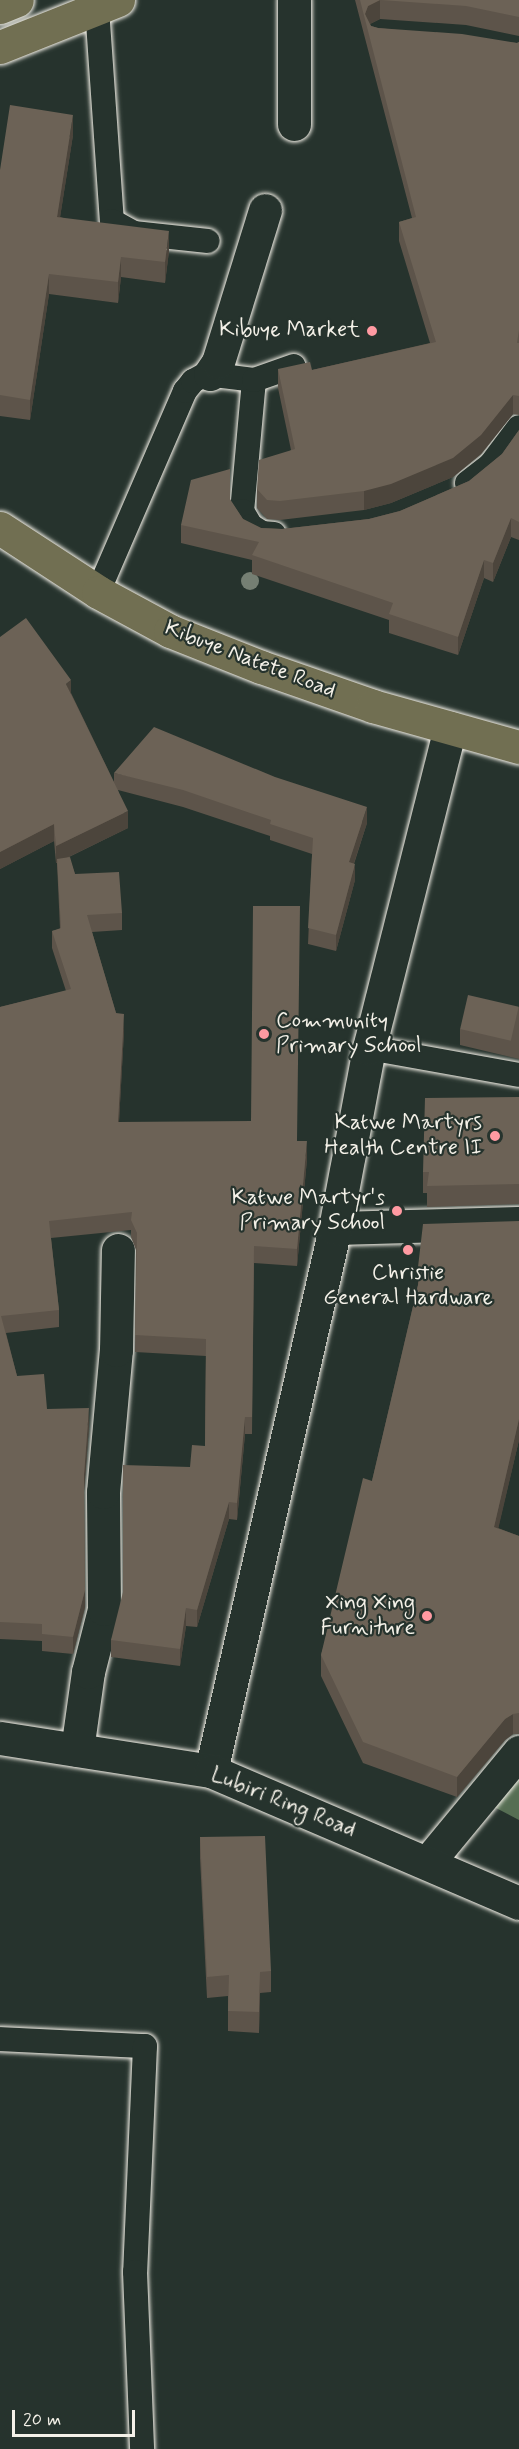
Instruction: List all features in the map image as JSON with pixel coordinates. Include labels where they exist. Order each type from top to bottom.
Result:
[{"type":"main road","points":[[0,7],[16,0]]},
{"type":"main road","points":[[0,47],[107,4]]},
{"type":"main road","name":"Kibuye Natete Road","points":[[0,528],[98,592],[170,631],[261,667],[373,706],[519,747]]},
{"type":"street","points":[[294,0],[294,124]]},
{"type":"street","points":[[210,374],[218,362],[265,210]]},
{"type":"street","points":[[211,1771],[335,1228],[369,1048],[450,728]]},
{"type":"street","points":[[335,1228],[519,1223]]},
{"type":"street","points":[[77,1750],[88,1672],[104,1609],[103,1492],[116,1350],[118,1250]]},
{"type":"street","name":"Lubiri Ring Road","points":[[0,1738],[211,1771],[519,1902]]},
{"type":"street","points":[[428,1862],[519,1752]]},
{"type":"lane","points":[[107,4],[112,221],[134,233],[208,241]]},
{"type":"lane","points":[[98,592],[185,391],[193,381],[210,374],[254,380],[294,366]]},
{"type":"lane","points":[[254,380],[242,511],[251,526],[262,533],[302,531]]},
{"type":"lane","points":[[449,494],[460,489],[491,464],[519,427]]},
{"type":"lane","points":[[369,1048],[519,1075]]},
{"type":"lane","points":[[0,2038],[145,2046],[135,2271],[142,2449]]},
{"type":"green space","points":[[519,1749],[519,1820],[471,1795]]},
{"type":"building","points":[[360,0],[380,0],[368,6],[365,14],[371,26],[378,28],[462,34],[519,42],[519,330],[517,343],[519,343],[519,396],[513,395],[481,435],[453,458],[391,484],[364,491],[280,501],[267,500],[257,489],[259,460],[295,449],[278,369],[310,362],[312,370],[436,342],[399,222],[416,217]]},
{"type":"building","points":[[381,0],[519,0],[519,17],[466,6]]},
{"type":"building","points":[[10,105],[73,115],[57,217],[169,231],[165,262],[121,257],[118,282],[49,274],[30,400],[0,395],[0,170]]},
{"type":"building","points":[[519,430],[519,522],[511,518],[493,563],[484,560],[458,637],[389,614],[393,603],[252,555],[259,542],[181,525],[191,480],[230,469],[230,499],[243,519],[261,528],[282,529],[369,519],[400,511],[469,481],[502,454]]},
{"type":"building","points":[[26,618],[71,680],[66,684],[128,811],[56,846],[54,824],[0,852],[0,637]]},
{"type":"building","points":[[154,727],[275,777],[367,807],[349,862],[355,864],[336,935],[308,928],[313,838],[270,824],[271,820],[183,790],[114,773]]},
{"type":"building","points":[[70,857],[75,874],[119,872],[122,913],[87,915],[116,1013],[124,1014],[118,1122],[251,1121],[253,906],[300,906],[297,1141],[307,1141],[297,1249],[254,1246],[252,1417],[245,1417],[237,1503],[229,1502],[197,1610],[186,1608],[180,1649],[111,1640],[123,1592],[123,1465],[190,1467],[192,1445],[205,1446],[206,1339],[135,1335],[137,1233],[131,1220],[132,1212],[49,1221],[59,1310],[1,1316],[17,1376],[44,1374],[47,1409],[89,1408],[84,1475],[85,1590],[73,1637],[42,1634],[42,1624],[0,1622],[0,1007],[71,989],[52,931],[61,928],[57,859]]},
{"type":"building","points":[[468,995],[519,1007],[511,1041],[460,1029]]},
{"type":"building","points":[[519,1097],[519,1184],[427,1186],[429,1172],[423,1172],[425,1098]]},
{"type":"building","points":[[519,1221],[519,1419],[494,1527],[519,1536],[519,1713],[505,1719],[457,1777],[363,1742],[321,1655],[363,1478],[372,1481],[422,1268],[418,1267],[423,1224]]},
{"type":"building","points":[[265,1836],[271,1971],[260,1972],[259,2012],[228,2011],[229,1975],[207,1977],[200,1837]]},
{"type":"place","name":"Kibuye Market","points":[[372,331]]},
{"type":"place","name":"Community Primary School","points":[[264,1034]]},
{"type":"place","name":"Katwe Martyrs Health Centre II","points":[[495,1136]]},
{"type":"place","name":"Katwe Martyr's Primary School","points":[[397,1211]]},
{"type":"place","name":"Christie General Hardware","points":[[408,1250]]},
{"type":"place","name":"Xing Xing Furniture","points":[[427,1616]]}]
